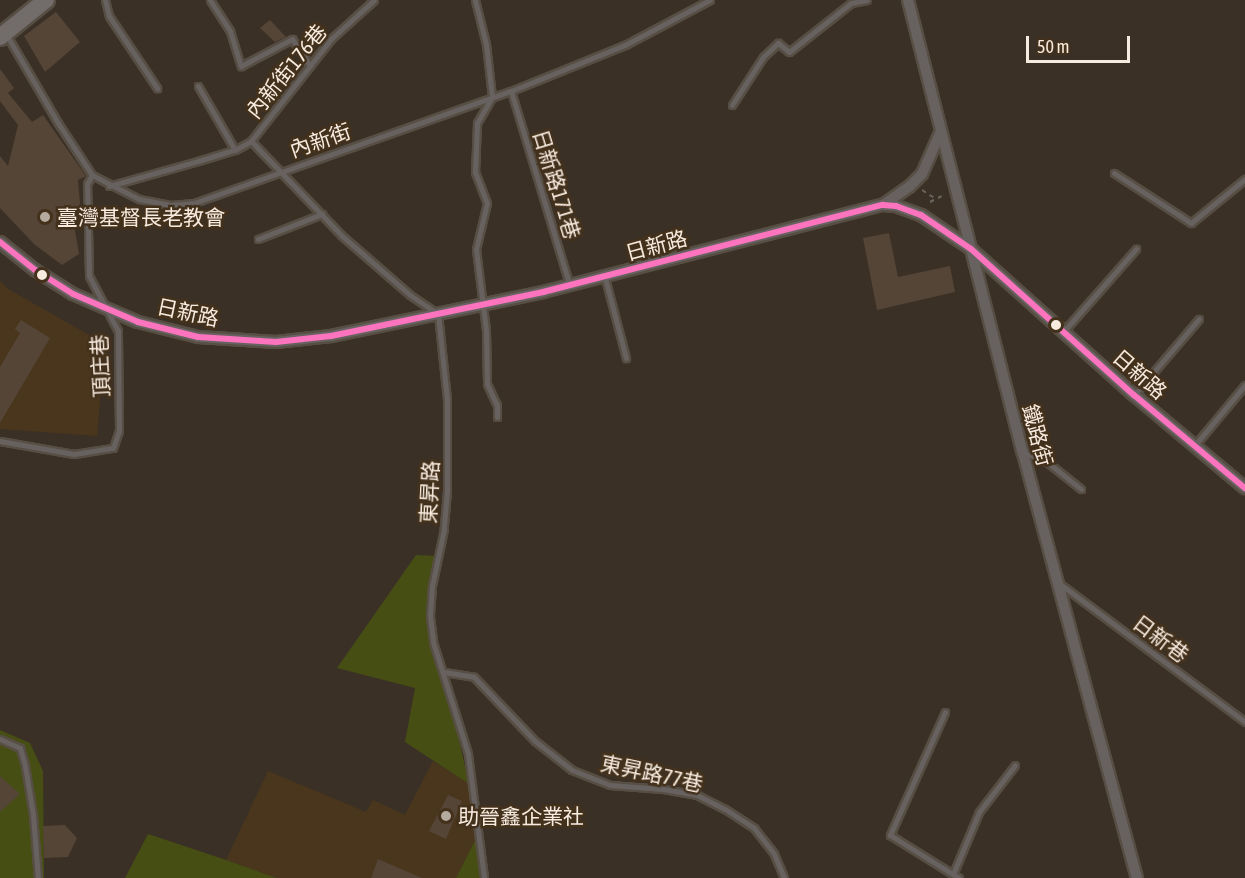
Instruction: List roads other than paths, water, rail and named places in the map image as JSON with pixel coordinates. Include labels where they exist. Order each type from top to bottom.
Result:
[{"type":"street","points":[[3,35],[46,0]]},
{"type":"street","name":"鐵路街","points":[[908,0],[1056,581],[1137,878]]},
{"type":"street","points":[[883,205],[909,187],[922,174],[941,131]]},
{"type":"street","name":"日新路","points":[[0,242],[51,280],[105,309],[138,322],[191,335],[257,342],[315,339],[482,305],[605,278],[883,205],[903,208],[921,215],[971,249],[1134,395],[1245,488]]},
{"type":"lane","points":[[105,0],[109,16],[158,88]]},
{"type":"lane","points":[[210,0],[230,31],[241,66],[292,39],[310,66]]},
{"type":"lane","name":"內新街176巷","points":[[109,186],[235,150],[251,141],[331,39],[374,0]]},
{"type":"lane","points":[[475,0],[486,44],[492,97],[477,123],[475,172],[487,203],[476,249],[486,331],[487,384],[497,405],[498,417]]},
{"type":"lane","name":"內新街","points":[[3,35],[92,175],[109,186],[151,203],[194,203],[282,170],[512,91],[625,45],[711,0]]},
{"type":"lane","points":[[732,105],[763,57],[778,43],[789,52],[851,3],[867,0]]},
{"type":"lane","points":[[198,86],[235,150]]},
{"type":"lane","name":"日新路171巷","points":[[512,91],[570,286]]},
{"type":"lane","name":"內新街176巷","points":[[251,141],[282,170]]},
{"type":"lane","points":[[282,170],[341,236],[410,295],[438,314]]},
{"type":"lane","points":[[1114,173],[1191,223],[1245,179]]},
{"type":"lane","name":"頂庄巷","points":[[0,441],[74,454],[113,448],[119,431],[118,331],[89,276],[87,184],[92,175]]},
{"type":"lane","points":[[258,239],[322,214]]},
{"type":"lane","points":[[1063,332],[1136,249]]},
{"type":"lane","points":[[605,278],[626,358]]},
{"type":"lane","name":"東昇路","points":[[438,314],[447,399],[447,491],[444,529],[432,586],[430,616],[433,642],[468,754],[484,878]]},
{"type":"lane","points":[[1134,395],[1199,319]]},
{"type":"lane","points":[[1195,445],[1245,385]]},
{"type":"lane","points":[[1023,453],[1042,458],[1081,489]]},
{"type":"lane","name":"日新巷","points":[[1056,581],[1245,722]]},
{"type":"lane","name":"東昇路77巷","points":[[444,672],[474,677],[535,741],[572,770],[610,785],[663,789],[697,795],[725,809],[754,828],[774,854],[784,878]]},
{"type":"lane","points":[[945,712],[890,835],[959,878]]},
{"type":"lane","points":[[0,739],[20,748],[25,766],[33,815],[38,878]]},
{"type":"lane","points":[[953,874],[979,812],[1015,765]]},
{"type":"place","name":"臺灣基督長老教會","points":[[45,217]]},
{"type":"place","name":"助晉鑫企業社","points":[[446,816]]}]
